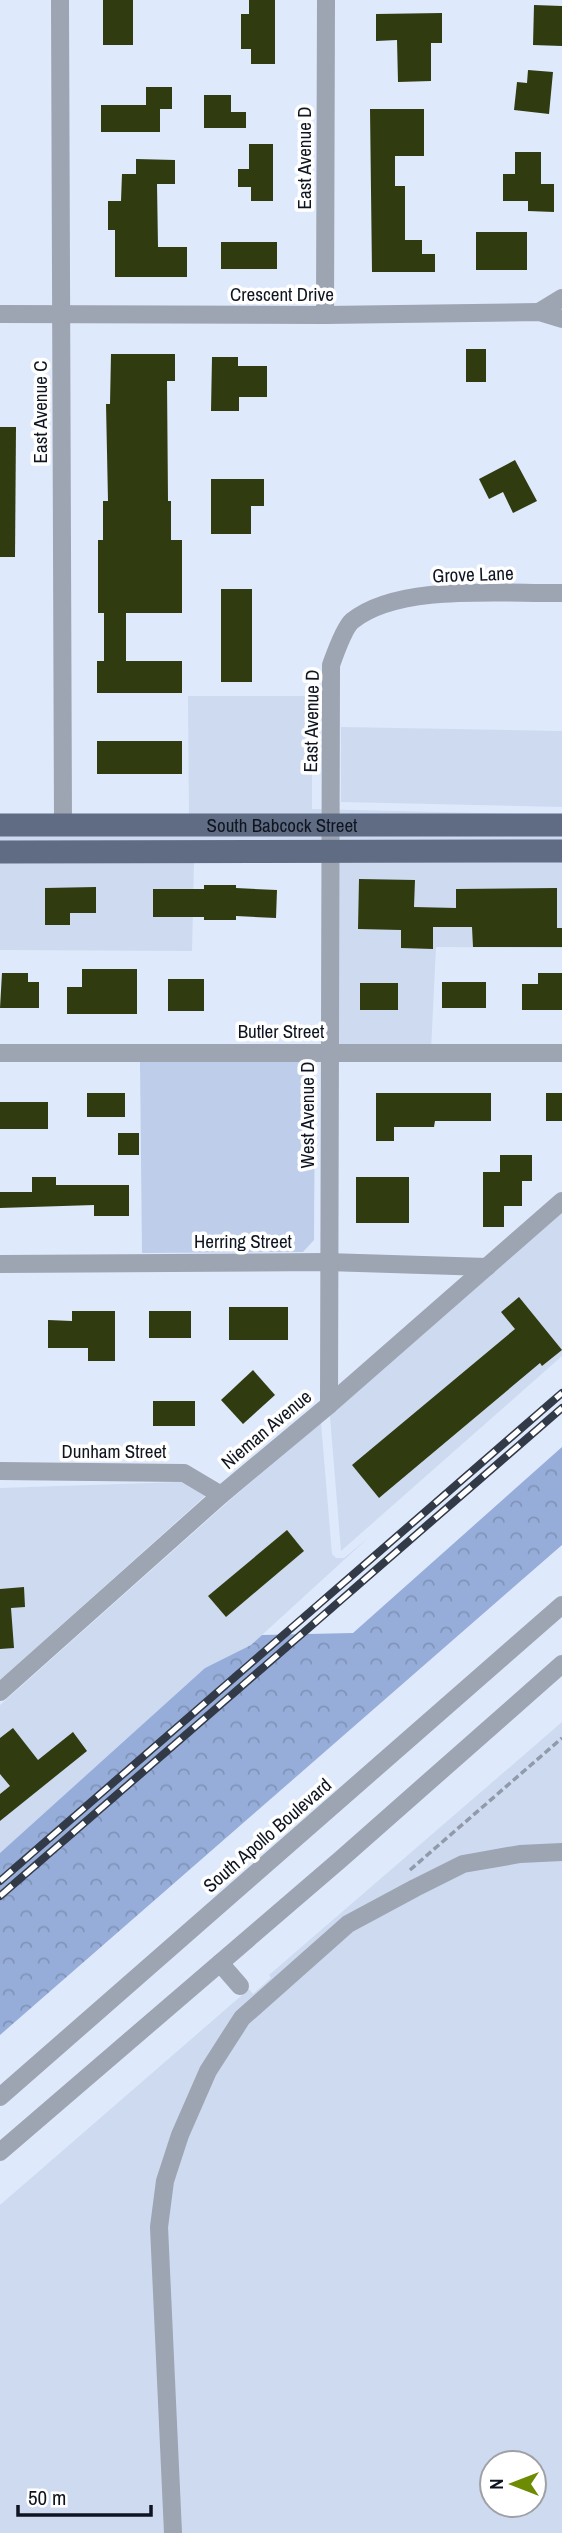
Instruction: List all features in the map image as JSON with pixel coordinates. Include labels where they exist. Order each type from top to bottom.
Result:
[{"type":"main road","name":"South Babcock Street","points":[[0,825],[562,825]]},
{"type":"main road","name":"South Babcock Street","points":[[0,852],[562,851]]},
{"type":"street","name":"East Avenue C","points":[[60,0],[63,824]]},
{"type":"street","name":"East Avenue D","points":[[325,315],[326,0]]},
{"type":"street","points":[[539,312],[562,298]]},
{"type":"street","name":"Crescent Drive","points":[[0,314],[325,315],[539,312],[562,319]]},
{"type":"street","name":"Grove Lane","points":[[349,623],[380,605],[436,594],[562,593]]},
{"type":"street","name":"East Avenue D","points":[[331,824],[331,664],[349,623]]},
{"type":"street","name":"West Avenue D","points":[[329,1405],[327,1262],[331,824]]},
{"type":"street","name":"Butler Street","points":[[0,1053],[562,1053]]},
{"type":"street","name":"Nieman Avenue","points":[[0,1692],[221,1495],[329,1405],[562,1201]]},
{"type":"street","name":"Herring Street","points":[[0,1264],[327,1262],[487,1267]]},
{"type":"street","name":"Dunham Street","points":[[0,1471],[184,1473],[221,1495]]},
{"type":"street","name":"South Apollo Boulevard","points":[[0,2097],[562,1605]]},
{"type":"street","points":[[0,2152],[562,1664]]},
{"type":"street","points":[[173,2533],[159,2227],[164,2180],[180,2134],[208,2070],[242,2018],[348,1924],[463,1864],[520,1854],[562,1852]]},
{"type":"street","points":[[220,1963],[240,1986]]},
{"type":"path","points":[[409,1871],[562,1738]]},
{"type":"shaded area","points":[[188,696],[312,696],[312,809],[562,815],[562,948],[436,947],[431,1051],[329,1052],[330,863],[194,863],[192,951],[0,950],[0,817],[189,820]]},
{"type":"shaded area","points":[[341,727],[562,731],[562,807],[341,802]]},
{"type":"shaded area","points":[[307,1061],[315,1074],[314,1240],[303,1252],[142,1253],[140,1062]]},
{"type":"shaded area","points":[[562,1201],[562,1356],[341,1551],[329,1405]]},
{"type":"shaded area","points":[[321,1423],[332,1554],[336,1558],[344,1558],[368,1538],[251,1645],[205,1668],[0,1853],[0,1705],[229,1501]]},
{"type":"shaded area","points":[[181,1482],[205,1496],[0,1680],[0,1488]]},
{"type":"shaded area","points":[[562,1722],[562,2533],[0,2533],[0,2205],[249,1989],[253,1994],[271,1978],[269,1975]]},
{"type":"green space","points":[[562,1447],[562,1545],[0,2035],[0,1853],[205,1668],[251,1645],[262,1635],[353,1633]]},
{"type":"building","points":[[103,0],[133,0],[133,45],[103,45]]},
{"type":"building","points":[[249,0],[275,0],[275,64],[251,64],[251,49],[241,49],[241,14],[249,14]]},
{"type":"building","points":[[534,5],[562,6],[562,46],[533,45]]},
{"type":"building","points":[[442,13],[442,43],[431,43],[431,81],[398,82],[397,40],[376,41],[376,14]]},
{"type":"building","points":[[528,70],[553,72],[549,114],[514,110],[517,82],[527,83]]},
{"type":"building","points":[[146,87],[172,87],[172,109],[160,109],[160,132],[101,132],[101,105],[146,105]]},
{"type":"building","points":[[204,95],[231,95],[231,112],[246,112],[246,128],[204,128]]},
{"type":"building","points":[[370,109],[424,109],[424,156],[395,156],[395,186],[405,186],[405,240],[422,240],[422,254],[435,254],[435,272],[372,272]]},
{"type":"building","points":[[249,144],[273,144],[273,201],[251,201],[251,187],[238,187],[238,169],[249,169]]},
{"type":"building","points":[[515,152],[541,152],[541,184],[554,184],[554,212],[528,211],[528,201],[503,201],[503,174],[515,174]]},
{"type":"building","points":[[136,159],[175,160],[175,184],[157,184],[158,247],[187,247],[187,277],[115,277],[115,230],[108,230],[108,201],[121,201],[122,174],[136,174]]},
{"type":"building","points":[[476,232],[527,232],[527,270],[476,270]]},
{"type":"building","points":[[221,242],[277,242],[277,269],[221,269]]},
{"type":"building","points":[[466,349],[486,349],[486,382],[466,382]]},
{"type":"building","points":[[111,354],[175,354],[175,381],[167,381],[168,501],[171,501],[171,540],[182,540],[182,613],[126,613],[126,661],[182,661],[182,693],[97,693],[97,661],[104,661],[104,613],[98,613],[98,540],[103,540],[103,501],[108,501],[106,404],[110,404]]},
{"type":"building","points":[[212,357],[238,357],[238,366],[267,366],[267,397],[239,397],[239,411],[211,411]]},
{"type":"building","points":[[0,427],[16,427],[15,557],[0,557]]},
{"type":"building","points":[[515,460],[537,501],[513,513],[503,492],[489,499],[479,479]]},
{"type":"building","points":[[211,479],[264,479],[264,506],[251,506],[251,534],[211,534]]},
{"type":"building","points":[[221,589],[252,589],[252,682],[221,682]]},
{"type":"building","points":[[97,741],[182,741],[182,774],[97,774]]},
{"type":"building","points":[[359,879],[415,880],[414,907],[456,908],[456,889],[557,888],[557,928],[562,928],[562,947],[473,947],[472,927],[433,927],[433,949],[401,948],[401,930],[358,929]]},
{"type":"building","points":[[204,885],[236,885],[236,888],[277,890],[276,918],[236,916],[236,920],[204,920],[204,917],[153,917],[153,889],[204,889]]},
{"type":"building","points":[[96,887],[96,913],[70,913],[70,925],[45,925],[45,888]]},
{"type":"building","points":[[82,969],[137,969],[137,1014],[67,1014],[67,987],[82,987]]},
{"type":"building","points":[[2,973],[28,973],[28,982],[39,982],[39,1008],[0,1008]]},
{"type":"building","points":[[538,973],[562,973],[562,1010],[522,1010],[522,984],[538,984]]},
{"type":"building","points":[[168,979],[204,979],[204,1011],[168,1011]]},
{"type":"building","points":[[442,982],[486,982],[486,1008],[442,1008]]},
{"type":"building","points":[[360,983],[398,983],[398,1010],[360,1010]]},
{"type":"building","points":[[87,1093],[125,1093],[125,1117],[87,1117]]},
{"type":"building","points":[[376,1093],[491,1093],[491,1121],[435,1121],[434,1127],[394,1127],[394,1141],[376,1141]]},
{"type":"building","points":[[546,1093],[562,1093],[562,1121],[546,1121]]},
{"type":"building","points":[[0,1102],[48,1102],[48,1129],[0,1129]]},
{"type":"building","points":[[118,1133],[139,1133],[139,1155],[118,1155]]},
{"type":"building","points":[[500,1155],[532,1155],[532,1181],[522,1181],[522,1206],[504,1206],[504,1227],[483,1227],[483,1172],[500,1172]]},
{"type":"building","points":[[32,1177],[56,1177],[56,1185],[129,1185],[129,1216],[94,1216],[94,1205],[0,1208],[0,1192],[32,1192]]},
{"type":"building","points":[[356,1177],[409,1177],[409,1223],[356,1223]]},
{"type":"building","points":[[519,1297],[562,1350],[542,1366],[540,1363],[379,1498],[352,1465],[515,1329],[501,1312]]},
{"type":"building","points":[[229,1307],[288,1307],[288,1340],[229,1340]]},
{"type":"building","points":[[72,1311],[115,1311],[115,1361],[88,1361],[88,1348],[48,1348],[48,1320],[72,1321]]},
{"type":"building","points":[[149,1311],[191,1311],[191,1338],[149,1338]]},
{"type":"building","points":[[253,1370],[275,1395],[243,1424],[221,1400]]},
{"type":"building","points":[[153,1401],[195,1401],[195,1426],[153,1426]]},
{"type":"building","points":[[287,1530],[304,1551],[226,1617],[208,1596]]},
{"type":"building","points":[[24,1587],[25,1607],[11,1608],[14,1648],[0,1649],[0,1589]]},
{"type":"building","points":[[13,1728],[38,1760],[73,1732],[87,1751],[0,1821],[0,1794],[10,1786],[0,1774],[0,1738]]},
{"type":"railway","points":[[0,1881],[562,1393]]},
{"type":"railway","points":[[0,1896],[562,1408]]}]
